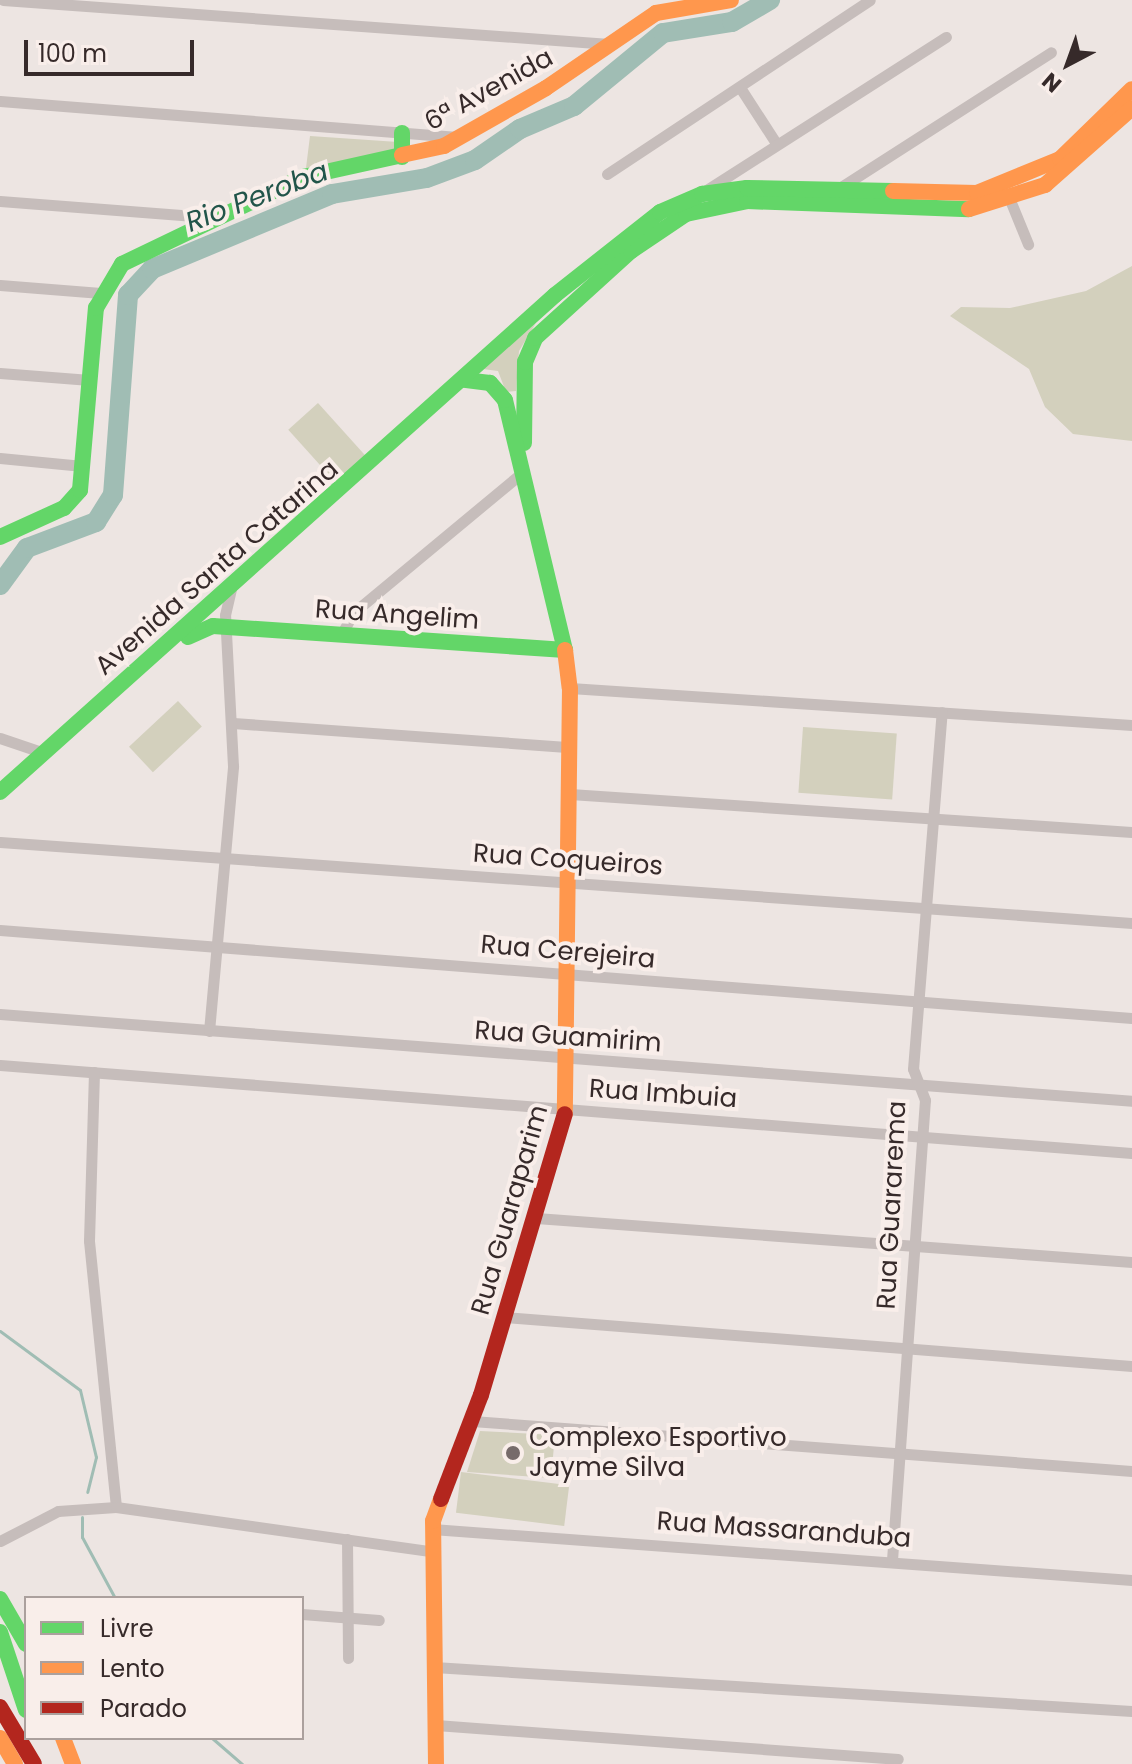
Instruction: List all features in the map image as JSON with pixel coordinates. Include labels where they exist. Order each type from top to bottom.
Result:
[{"type":"main road","name":"6ª Avenida","points":[[101,293],[138,253],[210,217],[303,177],[402,157],[462,138],[611,44],[664,4],[731,0]]},
{"type":"main road","name":"Avenida Santa Catarina","points":[[0,792],[631,233],[702,194],[747,188],[940,197],[1004,186],[1060,159],[1132,89]]},
{"type":"main road","points":[[1010,200],[1072,166],[1132,108]]},
{"type":"main road","points":[[402,133],[402,157]]},
{"type":"main road","name":"Rua Guaraparim","points":[[524,470],[525,362],[554,316],[645,241],[701,208],[783,201],[951,212],[1010,200]]},
{"type":"main road","points":[[0,537],[64,508],[80,490],[101,293]]},
{"type":"main road","name":"Rua Guaraparim","points":[[436,1764],[432,1529],[472,1421],[536,1218],[566,1109],[568,1059],[566,882],[570,688],[565,650],[524,470],[495,386],[464,380]]},
{"type":"main road","name":"Avenida Santa Catarina","points":[[0,802],[195,631],[226,627]]},
{"type":"main road","name":"Rua Angelim","points":[[226,627],[565,650]]},
{"type":"main road","points":[[0,1599],[24,1641]]},
{"type":"main road","points":[[0,1632],[24,1704]]},
{"type":"main road","points":[[0,1707],[34,1764]]},
{"type":"main road","points":[[0,1738],[15,1764]]},
{"type":"main road","points":[[36,1740],[43,1764]]},
{"type":"main road","points":[[64,1740],[73,1764]]},
{"type":"street","points":[[3,0],[611,44]]},
{"type":"street","points":[[607,174],[741,89],[870,0]]},
{"type":"street","points":[[702,194],[776,143],[946,37]]},
{"type":"street","points":[[834,191],[1051,52]]},
{"type":"street","points":[[741,89],[776,143]]},
{"type":"street","points":[[0,101],[462,138]]},
{"type":"street","points":[[1010,200],[1028,244]]},
{"type":"street","points":[[0,201],[210,217]]},
{"type":"street","points":[[0,285],[101,293]]},
{"type":"street","points":[[0,373],[90,380]]},
{"type":"street","points":[[0,458],[83,466]]},
{"type":"street","points":[[341,635],[353,613],[524,470]]},
{"type":"street","points":[[209,1031],[225,859],[233,723],[226,627],[231,589]]},
{"type":"street","points":[[570,688],[1132,725]]},
{"type":"street","name":"Rua Guararema","points":[[892,1560],[922,1137],[920,1086],[913,1069],[922,1004],[942,712]]},
{"type":"street","points":[[233,723],[570,747]]},
{"type":"street","points":[[0,738],[44,753]]},
{"type":"street","points":[[570,794],[1132,832]]},
{"type":"street","name":"Rua Coqueiros","points":[[0,842],[1132,923]]},
{"type":"street","name":"Rua Cerejeira","points":[[0,930],[1132,1018]]},
{"type":"street","name":"Rua Guamirim","points":[[0,1014],[1132,1101]]},
{"type":"street","name":"Rua Imbuia","points":[[0,1065],[1132,1153]]},
{"type":"street","points":[[94,1072],[89,1241],[116,1507]]},
{"type":"street","points":[[536,1218],[1132,1262]]},
{"type":"street","points":[[504,1317],[1132,1366]]},
{"type":"street","points":[[472,1421],[1132,1471]]},
{"type":"street","points":[[0,1541],[45,1516],[87,1507],[116,1507],[430,1551]]},
{"type":"street","name":"Rua Massaranduba","points":[[432,1529],[892,1560],[1132,1580]]},
{"type":"street","points":[[347,1539],[348,1658]]},
{"type":"street","points":[[304,1614],[379,1620]]},
{"type":"street","points":[[434,1667],[1132,1711]]},
{"type":"street","points":[[436,1725],[880,1761],[898,1759]]},
{"type":"shaded area","points":[[310,136],[398,142],[399,153],[306,168]]},
{"type":"shaded area","points":[[1132,266],[1132,441],[1073,434],[1045,407],[1029,369],[950,316],[961,307],[1010,308],[1086,291]]},
{"type":"shaded area","points":[[536,323],[519,351],[516,391],[506,392],[498,371],[483,369]]},
{"type":"shaded area","points":[[318,403],[366,457],[336,483],[288,430]]},
{"type":"shaded area","points":[[178,701],[202,727],[153,772],[129,747]]},
{"type":"shaded area","points":[[803,727],[897,734],[892,799],[798,793]]},
{"type":"shaded area","name":"Complexo Esportivo Jayme Silva","points":[[480,1431],[555,1435],[551,1478],[467,1472]]},
{"type":"shaded area","points":[[461,1472],[569,1485],[564,1526],[456,1513]]},
{"type":"waterway","name":"Rio Peroba","points":[[0,585],[27,548],[96,522],[113,495],[128,295],[152,269],[332,194],[427,178],[475,160],[520,129],[574,106],[663,33],[732,22],[770,0]]},
{"type":"waterway","name":"Rio Peroba","points":[[0,1331],[80,1390],[96,1457],[87,1492]]},
{"type":"waterway","name":"Rio Peroba","points":[[82,1517],[82,1537],[114,1596]]},
{"type":"waterway","name":"Rio Peroba","points":[[214,1740],[242,1764]]},
{"type":"traffic: fast","points":[[402,133],[402,157]]},
{"type":"traffic: fast","points":[[0,537],[64,508],[80,490],[96,308],[122,264],[303,177],[402,155]]},
{"type":"traffic: fast","points":[[0,792],[555,295],[660,212],[702,194],[747,188],[893,191]]},
{"type":"traffic: fast","points":[[524,443],[525,362],[535,338],[631,251],[686,214],[747,201],[969,209]]},
{"type":"traffic: fast","points":[[188,637],[213,626],[565,650],[505,400],[490,383],[464,380]]},
{"type":"traffic: fast","points":[[0,1599],[24,1641]]},
{"type":"traffic: fast","points":[[0,1632],[24,1704]]},
{"type":"traffic: slow","points":[[402,155],[444,146],[546,88],[656,13],[731,0]]},
{"type":"traffic: slow","points":[[893,191],[977,193],[1060,159],[1132,89]]},
{"type":"traffic: slow","points":[[969,209],[1045,185],[1132,108]]},
{"type":"traffic: slow","points":[[565,650],[570,688],[565,1114]]},
{"type":"traffic: slow","points":[[436,1764],[433,1521],[441,1499]]},
{"type":"traffic: slow","points":[[0,1738],[15,1764]]},
{"type":"traffic: slow","points":[[64,1740],[73,1764]]},
{"type":"traffic: jam","points":[[441,1499],[481,1395],[565,1114]]},
{"type":"traffic: jam","points":[[0,1707],[34,1764]]},
{"type":"place","name":"Complexo Esportivo Jayme Silva","points":[[513,1453]]}]
